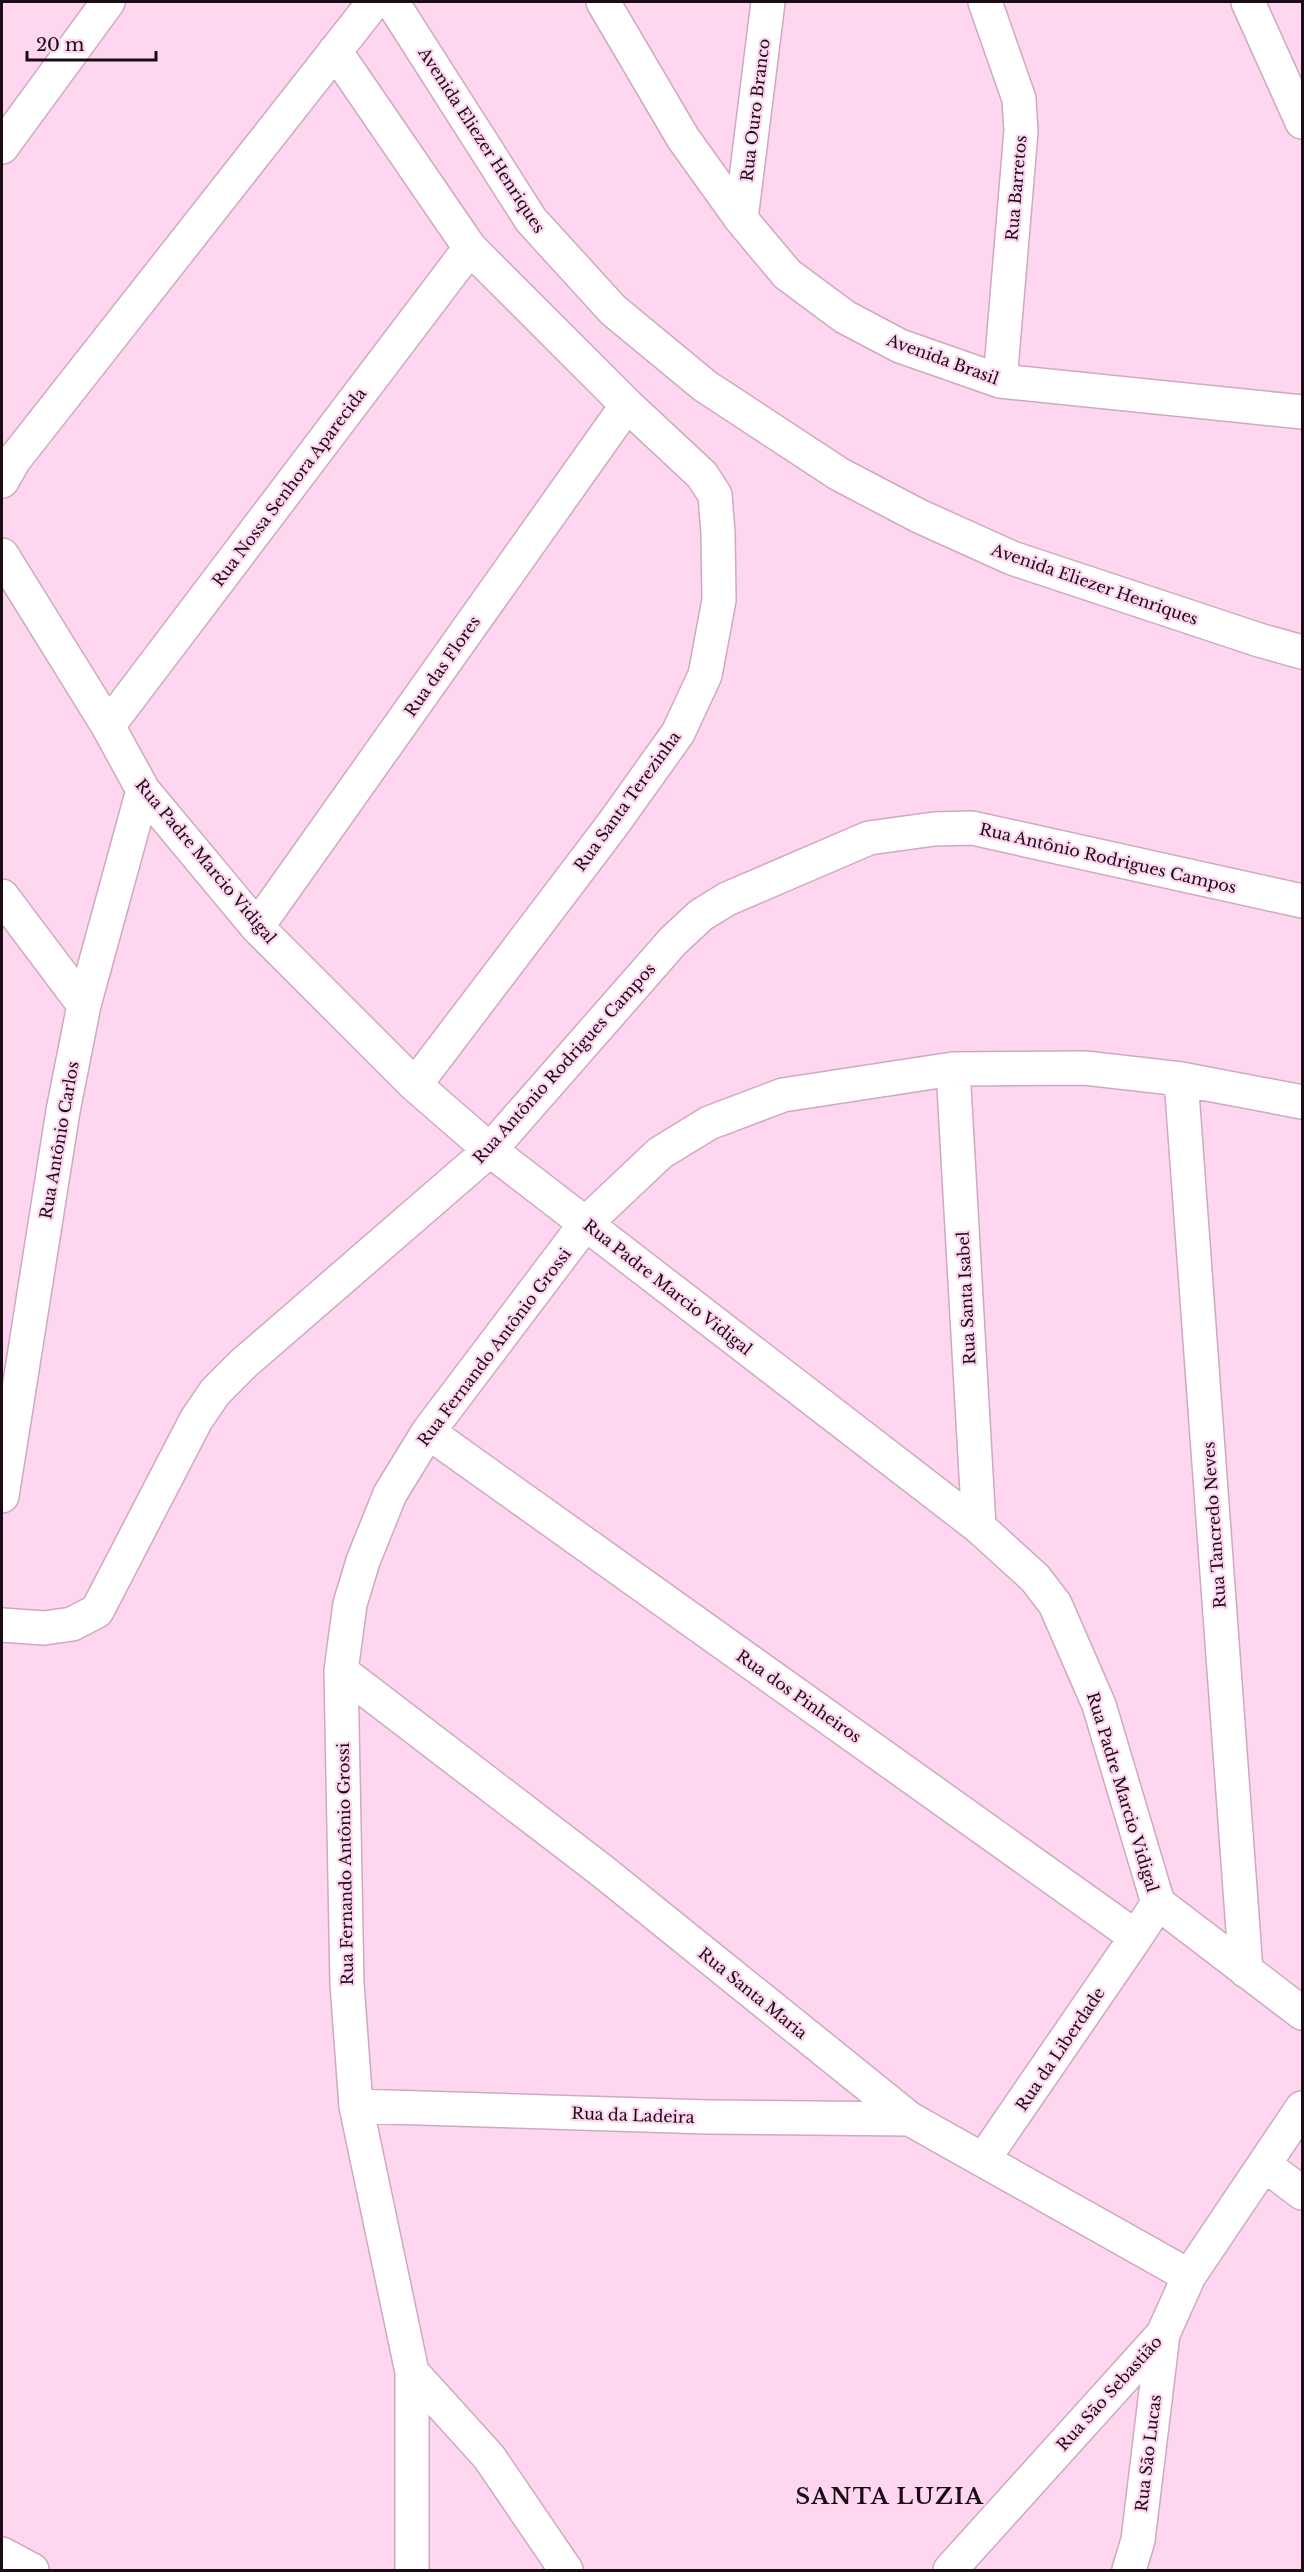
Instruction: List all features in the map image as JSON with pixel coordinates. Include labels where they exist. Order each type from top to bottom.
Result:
[{"type":"street","points":[[2,147],[108,2]]},
{"type":"street","points":[[2,481],[14,460],[374,2]]},
{"type":"street","name":"Avenida Eliezer Henriques","points":[[392,2],[531,220],[613,310],[705,386],[839,474],[919,516],[1012,558],[1259,640],[1302,652]]},
{"type":"street","name":"Avenida Brasil","points":[[603,2],[683,138],[741,219],[787,274],[844,317],[900,346],[1000,381],[1302,412]]},
{"type":"street","name":"Rua Ouro Branco","points":[[741,219],[768,2]]},
{"type":"street","name":"Rua Barretos","points":[[985,2],[1019,99],[1021,131],[1000,381]]},
{"type":"street","points":[[1248,2],[1302,122]]},
{"type":"street","points":[[335,51],[470,248],[627,405]]},
{"type":"street","name":"Rua Nossa Senhora Aparecida","points":[[108,726],[470,248]]},
{"type":"street","name":"Rua Santa Terezinha","points":[[416,1085],[613,824],[678,733],[705,675],[719,600],[715,495],[702,475],[627,405]]},
{"type":"street","name":"Rua das Flores","points":[[257,927],[627,405]]},
{"type":"street","name":"Rua Padre Marcio Vidigal","points":[[2,555],[108,726],[143,790],[257,927],[416,1085],[490,1150],[979,1527],[1035,1578],[1054,1604],[1099,1705],[1158,1903],[1302,2013]]},
{"type":"street","name":"Rua Antônio Carlos","points":[[2,1496],[63,1110],[84,1005],[143,790]]},
{"type":"street","name":"Rua Antônio Rodrigues Campos","points":[[2,1625],[44,1628],[72,1624],[97,1611],[196,1420],[215,1392],[243,1364],[490,1150],[673,941],[701,915],[727,899],[869,838],[934,829],[972,828],[1302,902]]},
{"type":"street","points":[[2,896],[84,1005]]},
{"type":"street","name":"Rua Fernando Antônio Grossi","points":[[412,2571],[412,2372],[356,2106],[347,1984],[341,1671],[350,1604],[363,1561],[390,1494],[428,1432],[586,1223],[660,1153],[709,1123],[783,1095],[953,1069],[1085,1068],[1181,1079],[1302,1102]]},
{"type":"street","name":"Rua Santa Isabel","points":[[953,1069],[979,1527]]},
{"type":"street","name":"Rua Tancredo Neves","points":[[1181,1079],[1246,1971]]},
{"type":"street","name":"Rua dos Pinheiros","points":[[428,1432],[1136,1937]]},
{"type":"street","name":"Rua Santa Maria","points":[[341,1671],[601,1870],[910,2119],[1189,2276]]},
{"type":"street","points":[[1136,1937],[1158,1903]]},
{"type":"street","name":"Rua da Liberdade","points":[[984,2160],[1136,1937]]},
{"type":"street","name":"Rua da Ladeira","points":[[356,2106],[708,2117],[910,2119]]},
{"type":"street","name":"Rua São Sebastião","points":[[950,2571],[1163,2334],[1189,2276],[1302,2108]]},
{"type":"street","points":[[1265,2165],[1302,2193]]},
{"type":"street","name":"Rua São Lucas","points":[[1129,2571],[1138,2540],[1163,2334]]},
{"type":"street","points":[[412,2372],[489,2457],[566,2571]]},
{"type":"street","points":[[2,2554],[32,2571]]},
{"type":"district","name":"SANTA LUZIA","points":[[890,2496]]}]
